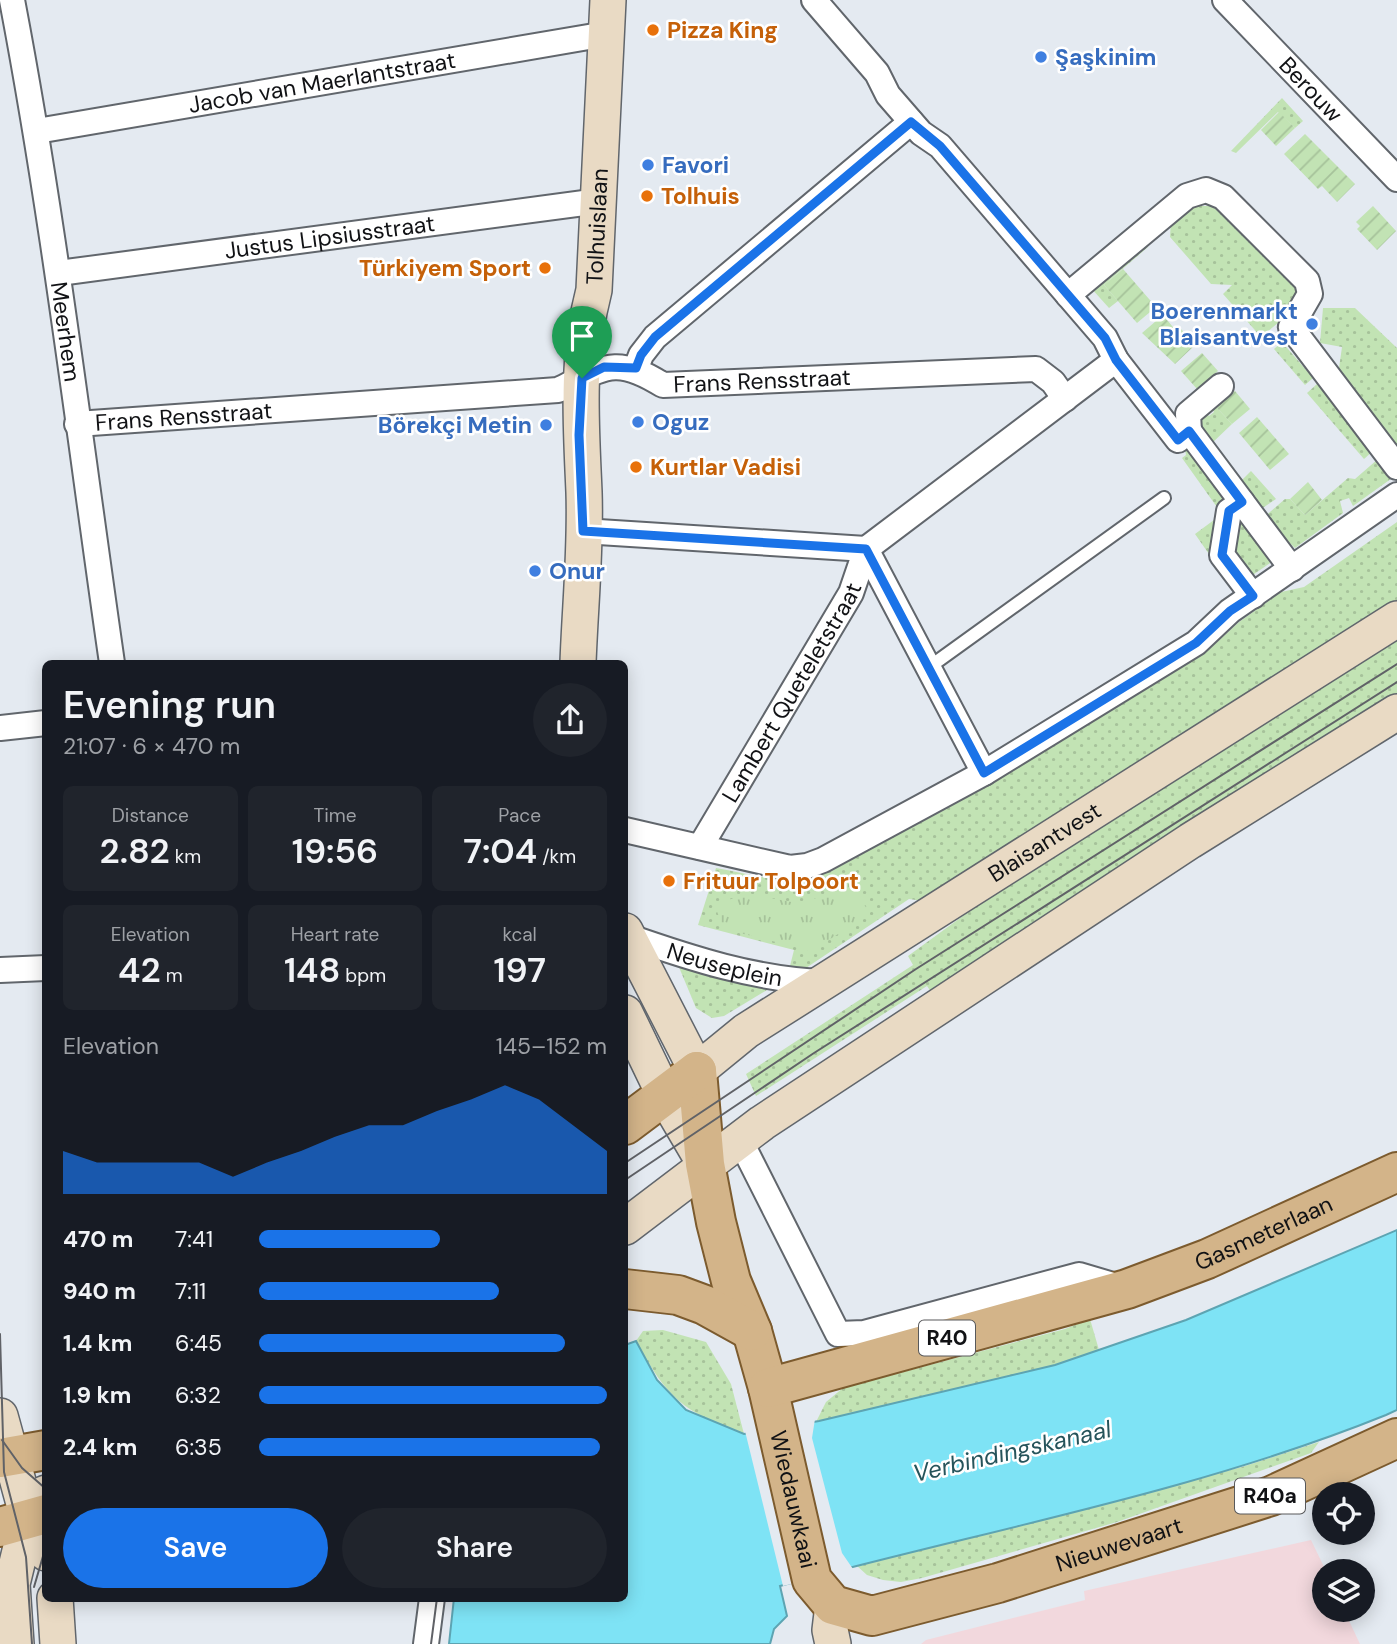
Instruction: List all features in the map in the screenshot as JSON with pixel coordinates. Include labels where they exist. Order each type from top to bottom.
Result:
[{"type":"main road","name":"Tolhuislaan","points":[[578,660],[583,531],[579,435],[585,326],[594,290],[607,17]]},
{"type":"main road","name":"Blaisantvest","points":[[697,1071],[746,1031],[1397,619]]},
{"type":"main road","points":[[628,1225],[656,1206],[739,1138],[1190,841],[1397,712]]},
{"type":"main road","name":"Neuseplein","points":[[628,938],[697,1071],[705,1164],[731,1281],[752,1331],[768,1388]]},
{"type":"main road","name":"Neuseplein","points":[[628,1019],[665,1096],[705,1164]]},
{"type":"main road","points":[[628,1123],[697,1071]]},
{"type":"main road","name":"Gasmeterlaan","points":[[768,1388],[1127,1289],[1207,1259],[1397,1172]]},
{"type":"main road","points":[[628,1289],[678,1295],[705,1305],[752,1331]]},
{"type":"main road","name":"Wiedauwkaai","points":[[768,1388],[834,1644]]},
{"type":"main road","name":"Nieuwevaart","points":[[822,1593],[872,1616],[998,1583],[1271,1496],[1397,1437]]},
{"type":"main road","points":[[42,1438],[12,1442],[30,1513],[42,1543]]},
{"type":"main road","points":[[16,1644],[12,1584],[30,1513]]},
{"type":"main road","points":[[55,1602],[58,1644]]},
{"type":"street","name":"Meerhem","points":[[12,0],[37,131],[59,273],[77,424],[112,660]]},
{"type":"street","points":[[814,0],[877,73],[888,95],[911,122],[940,146],[1105,338],[1116,360],[1176,438],[1242,502],[1292,569]]},
{"type":"street","name":"Berouw","points":[[1225,0],[1397,179]]},
{"type":"street","name":"Jacob van Maerlantstraat","points":[[37,131],[607,17]]},
{"type":"street","points":[[636,368],[641,355],[655,337],[911,122]]},
{"type":"street","points":[[1068,295],[1187,196],[1206,190],[1223,197],[1307,281],[1310,294],[1291,327],[1397,467]]},
{"type":"street","name":"Justus Lipsiusstraat","points":[[59,273],[599,201]]},
{"type":"street","points":[[583,531],[866,549],[1116,360]]},
{"type":"street","name":"Frans Rensstraat","points":[[77,424],[558,390],[604,367],[636,368],[663,385],[1036,369],[1053,382],[1065,399]]},
{"type":"street","points":[[1176,438],[1188,414],[1221,386]]},
{"type":"street","points":[[628,831],[790,868],[807,866],[984,773],[1196,643],[1230,611],[1397,495]]},
{"type":"street","points":[[1242,502],[1229,511],[1222,555],[1253,596]]},
{"type":"street","points":[[866,549],[984,773]]},
{"type":"street","name":"Lambert Queteletstraat","points":[[700,847],[851,593],[866,549]]},
{"type":"street","points":[[0,728],[42,723]]},
{"type":"street","name":"Neuseplein","points":[[628,935],[773,978],[825,982]]},
{"type":"street","points":[[0,970],[42,968]]},
{"type":"street","points":[[739,1138],[838,1334],[864,1333],[1079,1275],[1127,1289]]},
{"type":"street","points":[[426,1644],[431,1602]]},
{"type":"lane","points":[[928,668],[1164,498]]},
{"type":"shaded area","points":[[1311,1540],[1320,1559],[1312,1559],[1312,1622],[1350,1622],[1360,1644],[921,1644],[926,1640],[1085,1600],[1084,1591]]},
{"type":"green space","points":[[1282,98],[1303,121],[1295,128],[1278,112],[1236,153],[1231,151]]},
{"type":"green space","points":[[1279,112],[1295,128],[1276,146],[1261,130]]},
{"type":"green space","points":[[1305,134],[1355,184],[1337,202],[1322,186],[1318,189],[1284,154]]},
{"type":"green space","points":[[1185,206],[1218,206],[1301,288],[1301,304],[1261,337],[1223,294],[1232,285],[1211,284],[1170,237],[1171,219]]},
{"type":"green space","points":[[1373,206],[1396,231],[1377,250],[1357,229],[1360,226],[1356,222]]},
{"type":"green space","points":[[1147,244],[1148,247],[1104,285],[1118,301],[1109,308],[1091,288]]},
{"type":"green space","points":[[1123,269],[1156,307],[1137,323],[1104,285]]},
{"type":"green space","points":[[1323,308],[1355,308],[1397,348],[1397,454],[1330,368],[1339,368],[1342,347],[1320,343]]},
{"type":"green space","points":[[1163,315],[1177,332],[1181,329],[1195,345],[1175,364],[1142,333]]},
{"type":"green space","points":[[1282,342],[1313,378],[1305,385],[1274,349]]},
{"type":"green space","points":[[1202,353],[1218,371],[1197,389],[1181,371]]},
{"type":"green space","points":[[1317,384],[1374,450],[1364,459],[1307,393]]},
{"type":"green space","points":[[1225,390],[1235,391],[1216,407],[1232,424],[1210,445],[1194,418],[1203,409],[1209,416],[1214,412],[1211,407]]},
{"type":"green space","points":[[1235,391],[1250,409],[1232,424],[1216,407]]},
{"type":"green space","points":[[1257,417],[1289,454],[1270,470],[1239,433]]},
{"type":"green space","points":[[1184,445],[1236,501],[1234,590],[1195,534],[1218,517],[1219,510],[1182,458],[1186,455]]},
{"type":"green space","points":[[1378,459],[1395,476],[1353,506],[1349,498],[1340,501],[1343,513],[1295,548],[1263,518],[1285,499],[1290,499],[1305,515],[1348,478],[1355,479]]},
{"type":"green space","points":[[1251,471],[1276,499],[1261,509],[1238,484]]},
{"type":"green space","points":[[1308,482],[1322,500],[1305,515],[1290,499]]},
{"type":"green space","points":[[1234,513],[1276,559],[1244,581],[1229,536]]},
{"type":"green space","points":[[1397,522],[1397,600],[923,901],[909,899],[803,970],[789,970],[794,950],[698,925],[716,868],[787,879],[801,879],[829,872],[990,785],[1204,654],[1239,622],[1281,592],[1304,587]]},
{"type":"green space","points":[[1397,634],[1397,696],[931,992],[927,986],[756,1096],[746,1074],[913,965],[908,956],[967,913],[996,885]]},
{"type":"green space","points":[[851,883],[870,914],[811,951],[724,929],[714,904],[748,894],[802,904]]},
{"type":"green space","points":[[676,960],[772,987],[724,1016],[712,1018],[696,1008]]},
{"type":"green space","points":[[1090,1319],[1099,1350],[1055,1365],[816,1422],[826,1402],[843,1388],[1065,1329]]},
{"type":"green space","points":[[663,1330],[706,1342],[731,1384],[744,1434],[691,1410],[668,1390],[657,1376],[636,1341],[643,1331]]},
{"type":"green space","points":[[1319,1442],[1311,1453],[1117,1522],[922,1578],[901,1582],[883,1580],[867,1575],[856,1565],[1242,1467]]},
{"type":"water","name":"Verbindingskanaal","points":[[1397,1230],[1397,1410],[1313,1442],[1163,1489],[780,1586],[787,1616],[774,1629],[770,1644],[449,1644],[454,1602],[628,1602],[628,1344],[636,1341],[657,1380],[686,1410],[744,1434],[819,1421],[1055,1365],[1186,1320]]},
{"type":"pier","points":[[815,1419],[812,1438],[842,1553],[853,1569],[783,1586],[745,1431]]},
{"type":"tram line","points":[[628,1161],[916,969],[1397,664]]},
{"type":"tram line","points":[[628,1178],[814,1053],[1397,682]]},
{"type":"tram line","points":[[0,1334],[4,1472],[26,1557],[32,1644]]},
{"type":"tram line","points":[[2,1440],[22,1468],[42,1486]]},
{"type":"tram line","points":[[34,1587],[42,1560]]},
{"type":"tram line","points":[[431,1644],[436,1602]]},
{"type":"place","name":"Pizza King","points":[[653,30]]},
{"type":"place","name":"Şaşkinim","points":[[1041,57]]},
{"type":"place","name":"Favori","points":[[648,165]]},
{"type":"place","name":"Tolhuis","points":[[647,196]]},
{"type":"place","name":"Türkiyem Sport","points":[[545,268]]},
{"type":"place","name":"Boerenmarkt Blaisantvest","points":[[1312,324]]},
{"type":"place","name":"Oguz","points":[[638,422]]},
{"type":"place","name":"Börekçi Metin","points":[[546,425]]},
{"type":"place","name":"Kurtlar Vadisi","points":[[636,467]]},
{"type":"place","name":"Onur","points":[[535,571]]},
{"type":"place","name":"Frituur Tolpoort","points":[[669,881]]},
{"type":"route","points":[[911,122],[940,146],[1105,338],[1116,360],[1178,440],[1189,431],[1242,502],[1229,511],[1222,555],[1253,596],[1230,611],[1196,643],[984,773],[866,549],[583,531],[584,492],[579,435],[582,378],[604,367],[636,368],[641,355],[655,337],[911,122]]}]
